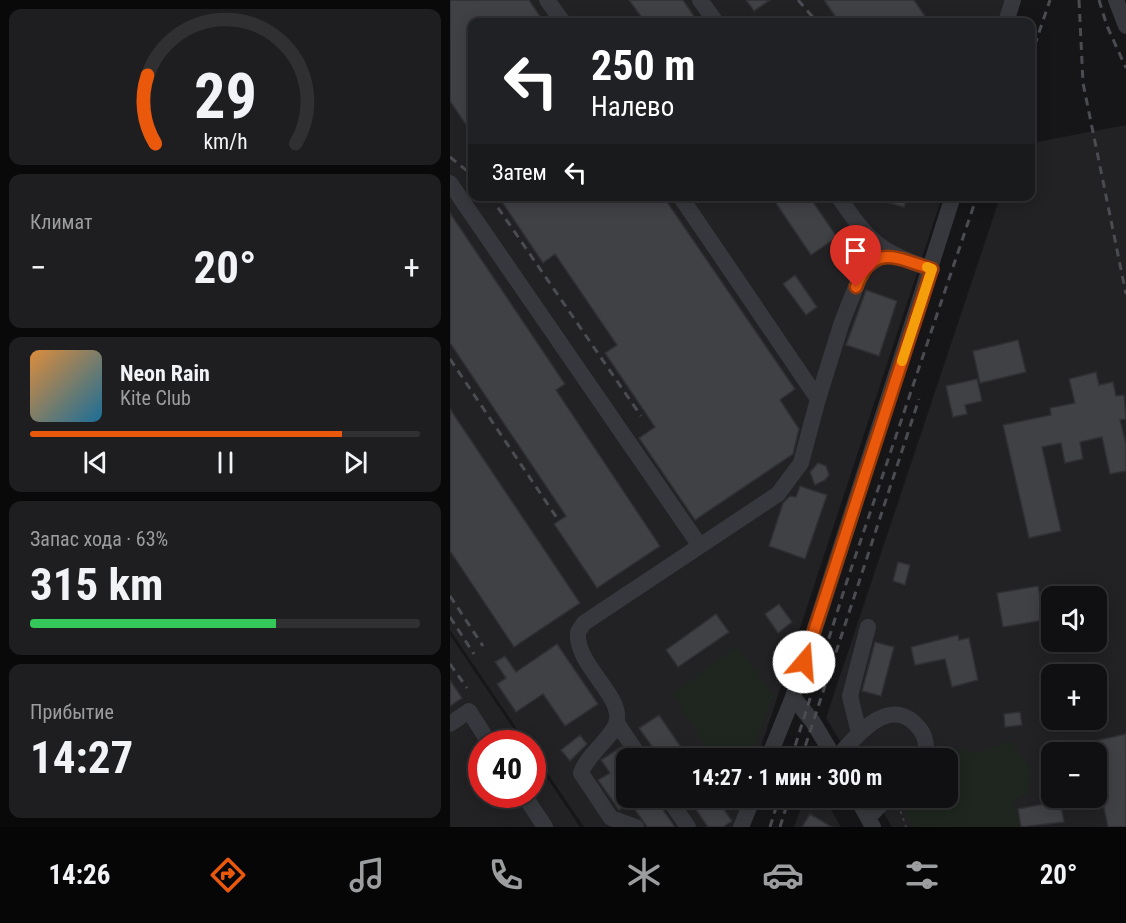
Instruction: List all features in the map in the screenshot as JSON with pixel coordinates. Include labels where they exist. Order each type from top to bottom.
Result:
[{"type":"street","points":[[547,0],[559,18]]},
{"type":"street","points":[[700,0],[713,18]]},
{"type":"street","points":[[1007,18],[1012,0]]},
{"type":"street","points":[[1116,0],[1126,26]]},
{"type":"street","points":[[450,183],[700,546]]},
{"type":"street","points":[[683,201],[818,399]]},
{"type":"street","points":[[842,201],[867,237],[892,255],[932,269]]},
{"type":"street","points":[[772,748],[793,697],[932,269],[952,201]]},
{"type":"street","points":[[636,827],[611,818],[581,773],[584,763],[617,723],[618,711],[580,650],[578,632],[584,624],[778,494],[790,481],[801,463],[818,399],[863,269],[880,258],[892,255]]},
{"type":"street","points":[[859,733],[850,696],[868,627]]},
{"type":"street","points":[[793,697],[813,722],[828,748]]},
{"type":"street","points":[[450,724],[469,711],[481,730]]},
{"type":"street","points":[[845,748],[873,721],[885,715],[898,715],[911,720],[920,729],[926,741],[925,748]]},
{"type":"street","points":[[617,723],[634,748]]},
{"type":"street","points":[[533,808],[545,827]]},
{"type":"street","points":[[675,808],[688,827]]},
{"type":"street","points":[[741,827],[749,808]]},
{"type":"street","points":[[863,808],[871,823],[881,808]]},
{"type":"path","points":[[899,808],[906,827]]},
{"type":"shaded area","points":[[450,0],[1007,0],[1000,18],[468,18],[468,201],[941,201],[761,748],[616,748],[616,808],[741,808],[734,827],[584,827],[546,771],[546,730],[518,730],[450,630]]},
{"type":"shaded area","points":[[1126,125],[1126,827],[892,827],[881,808],[958,808],[958,748],[844,748],[826,718],[999,201],[1035,201],[1035,142]]},
{"type":"shaded area","points":[[450,635],[514,730],[468,730],[468,808],[546,808],[546,776],[580,827],[450,827]]},
{"type":"shaded area","points":[[737,646],[773,696],[754,748],[707,748],[673,694]]},
{"type":"shaded area","points":[[1011,741],[1031,769],[1028,794],[1014,800],[1019,827],[913,827],[905,808],[958,808],[958,750],[979,752]]},
{"type":"shaded area","points":[[801,808],[830,808],[841,827],[794,827]]},
{"type":"building","points":[[450,0],[529,0],[541,18],[468,18],[468,128],[450,101]]},
{"type":"building","points":[[629,0],[683,0],[695,18],[642,18]]},
{"type":"building","points":[[746,0],[770,0],[754,11]]},
{"type":"building","points":[[824,0],[914,0],[926,18],[836,18]]},
{"type":"building","points":[[501,201],[666,201],[795,389],[780,400],[799,429],[793,454],[695,520],[639,438],[655,427],[605,353],[617,345],[555,254],[543,263]]},
{"type":"building","points":[[774,201],[812,201],[837,237],[811,255]]},
{"type":"building","points":[[882,201],[906,201],[904,207]]},
{"type":"building","points":[[450,213],[565,384],[556,390],[660,546],[597,588],[554,524],[566,516],[450,343]]},
{"type":"building","points":[[795,275],[817,307],[806,315],[783,284]]},
{"type":"building","points":[[866,290],[897,301],[879,356],[846,345]]},
{"type":"building","points":[[1018,340],[1026,372],[980,383],[973,351]]},
{"type":"building","points":[[1096,372],[1099,385],[1113,382],[1116,396],[1124,395],[1126,419],[1120,420],[1126,444],[1126,471],[1110,474],[1102,437],[1080,442],[1083,459],[1065,463],[1061,443],[1042,447],[1061,531],[1029,538],[1003,425],[1051,415],[1050,408],[1075,403],[1069,379]]},
{"type":"building","points":[[977,379],[982,401],[965,405],[967,414],[953,417],[946,386]]},
{"type":"building","points":[[450,409],[580,603],[514,647],[450,551]]},
{"type":"building","points":[[818,463],[826,466],[829,475],[815,485],[810,472]]},
{"type":"building","points":[[800,486],[827,495],[805,559],[769,546],[783,503],[790,496],[796,497]]},
{"type":"building","points":[[898,562],[910,565],[905,585],[893,581]]},
{"type":"building","points":[[1038,586],[1041,621],[1003,627],[997,593]]},
{"type":"building","points":[[779,604],[792,622],[778,633],[765,614]]},
{"type":"building","points":[[716,614],[729,632],[678,667],[666,650]]},
{"type":"building","points":[[958,635],[959,640],[969,638],[978,680],[952,687],[945,659],[915,665],[911,647]]},
{"type":"building","points":[[875,642],[894,647],[881,696],[862,691]]},
{"type":"building","points":[[557,644],[598,704],[565,726],[543,694],[516,712],[497,684],[506,678],[495,662],[505,656],[516,672]]},
{"type":"building","points":[[450,680],[462,698],[450,706]]},
{"type":"building","points":[[1020,712],[1022,725],[1005,727],[1004,714]]},
{"type":"building","points":[[659,715],[682,748],[653,748],[639,728]]},
{"type":"building","points":[[1126,734],[1126,827],[1108,827],[1104,808],[1107,808],[1107,742],[1090,742]]},
{"type":"building","points":[[580,735],[587,744],[570,761],[561,750]]},
{"type":"building","points":[[616,750],[616,806],[598,780],[610,773],[601,760]]},
{"type":"building","points":[[1041,805],[1041,808],[1061,808],[1064,822],[1021,827],[1018,809]]},
{"type":"building","points":[[634,808],[662,808],[675,827],[647,827]]},
{"type":"building","points":[[695,808],[723,808],[732,821],[723,827],[708,827]]},
{"type":"building","points":[[810,814],[832,827],[802,827]]},
{"type":"railway","points":[[798,0],[814,18]]},
{"type":"railway","points":[[1035,44],[1050,0]]},
{"type":"railway","points":[[1079,0],[1083,83],[1126,294]]},
{"type":"railway","points":[[1099,0],[1107,26],[1126,68]]},
{"type":"railway","points":[[450,157],[468,172]]},
{"type":"railway","points":[[493,201],[641,416]]},
{"type":"railway","points":[[794,748],[846,584],[975,201]]},
{"type":"railway","points":[[450,359],[559,521]]},
{"type":"railway","points":[[805,748],[919,399]]},
{"type":"railway","points":[[450,596],[483,646]]},
{"type":"railway","points":[[450,617],[474,654]]},
{"type":"railway","points":[[450,664],[467,688]]},
{"type":"railway","points":[[770,827],[776,808]]},
{"type":"railway","points":[[780,827],[786,808]]},
{"type":"slow traffic","points":[[902,361],[932,269],[927,267]]},
{"type":"route","points":[[804,662],[932,269],[892,255],[871,262],[863,269],[856,287]]}]
